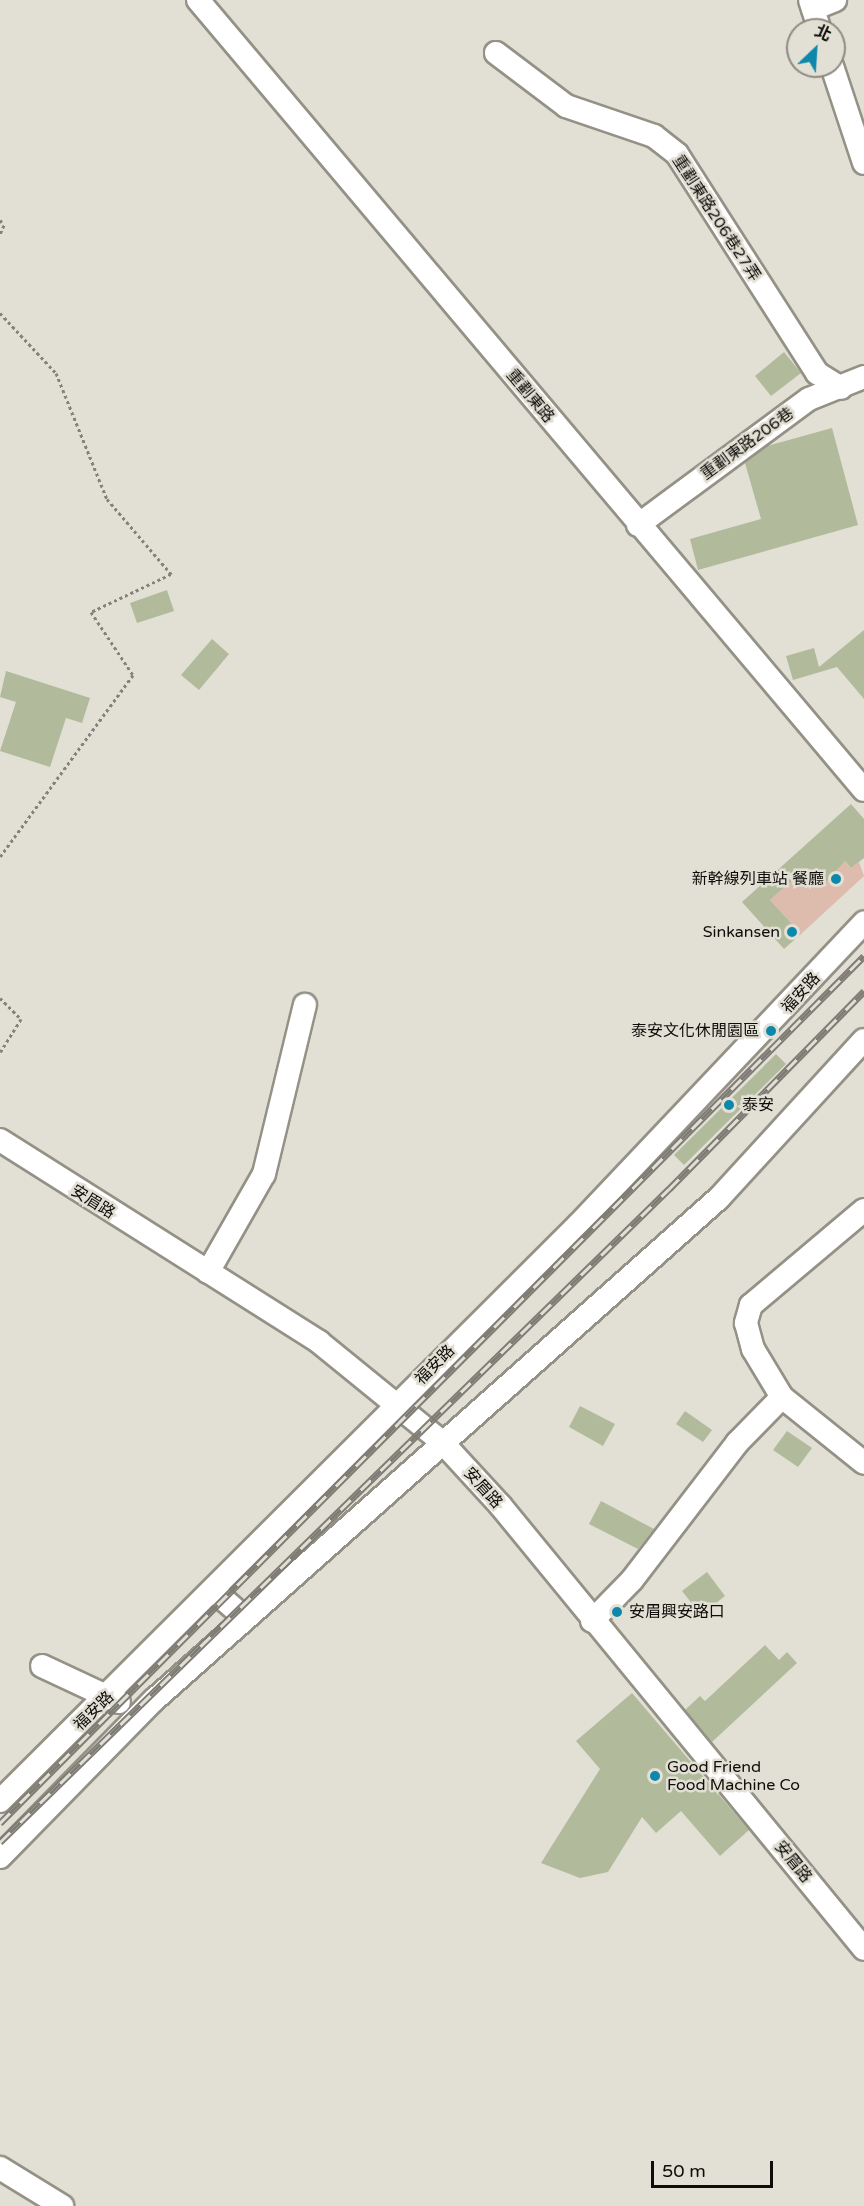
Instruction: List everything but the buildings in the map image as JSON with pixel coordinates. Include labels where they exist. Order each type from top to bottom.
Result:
[{"type":"street","name":"重劃東路","points":[[198,0],[638,525],[864,790]]},
{"type":"street","points":[[814,13],[835,0]]},
{"type":"street","name":"重劃東路206巷27弄","points":[[496,53],[566,106],[654,136],[677,154],[818,373],[841,388]]},
{"type":"street","points":[[836,78],[864,163]]},
{"type":"street","name":"重劃東路206巷","points":[[638,525],[809,399],[864,377]]},
{"type":"street","name":"福安路","points":[[0,1801],[110,1696],[395,1405],[587,1216],[864,923]]},
{"type":"street","points":[[208,1272],[264,1174],[306,1005]]},
{"type":"street","name":"福安路","points":[[0,1857],[137,1716],[442,1442],[719,1198],[864,1040]]},
{"type":"street","name":"安眉路","points":[[0,1140],[319,1342],[442,1442],[864,1949]]},
{"type":"street","points":[[864,1210],[746,1314],[753,1349],[782,1397],[864,1463]]},
{"type":"street","points":[[592,1621],[632,1580],[737,1443],[782,1397]]},
{"type":"street","points":[[214,1591],[245,1618]]},
{"type":"street","points":[[42,1666],[110,1696],[137,1716]]},
{"type":"street","points":[[0,2168],[62,2206]]},
{"type":"path","points":[[0,220],[0,234]]},
{"type":"path","points":[[0,313],[56,373],[107,499],[171,574],[92,612],[134,675],[0,857]]},
{"type":"path","points":[[0,998],[21,1019],[0,1052]]},
{"type":"shaded area","points":[[837,840],[841,857],[851,868],[859,862],[864,876],[801,934],[770,900]]},
{"type":"railway","points":[[0,1823],[864,956]]},
{"type":"railway","points":[[0,1842],[669,1189],[864,991]]},
{"type":"place","name":"新幹線列車站 餐廳","points":[[836,879]]},
{"type":"place","name":"Sinkansen","points":[[792,932]]},
{"type":"place","name":"泰安文化休閒園區","points":[[771,1031]]},
{"type":"place","name":"泰安","points":[[729,1105]]},
{"type":"place","name":"安眉興安路口","points":[[617,1612]]},
{"type":"place","name":"Good Friend Food Machine Co","points":[[655,1776]]}]
